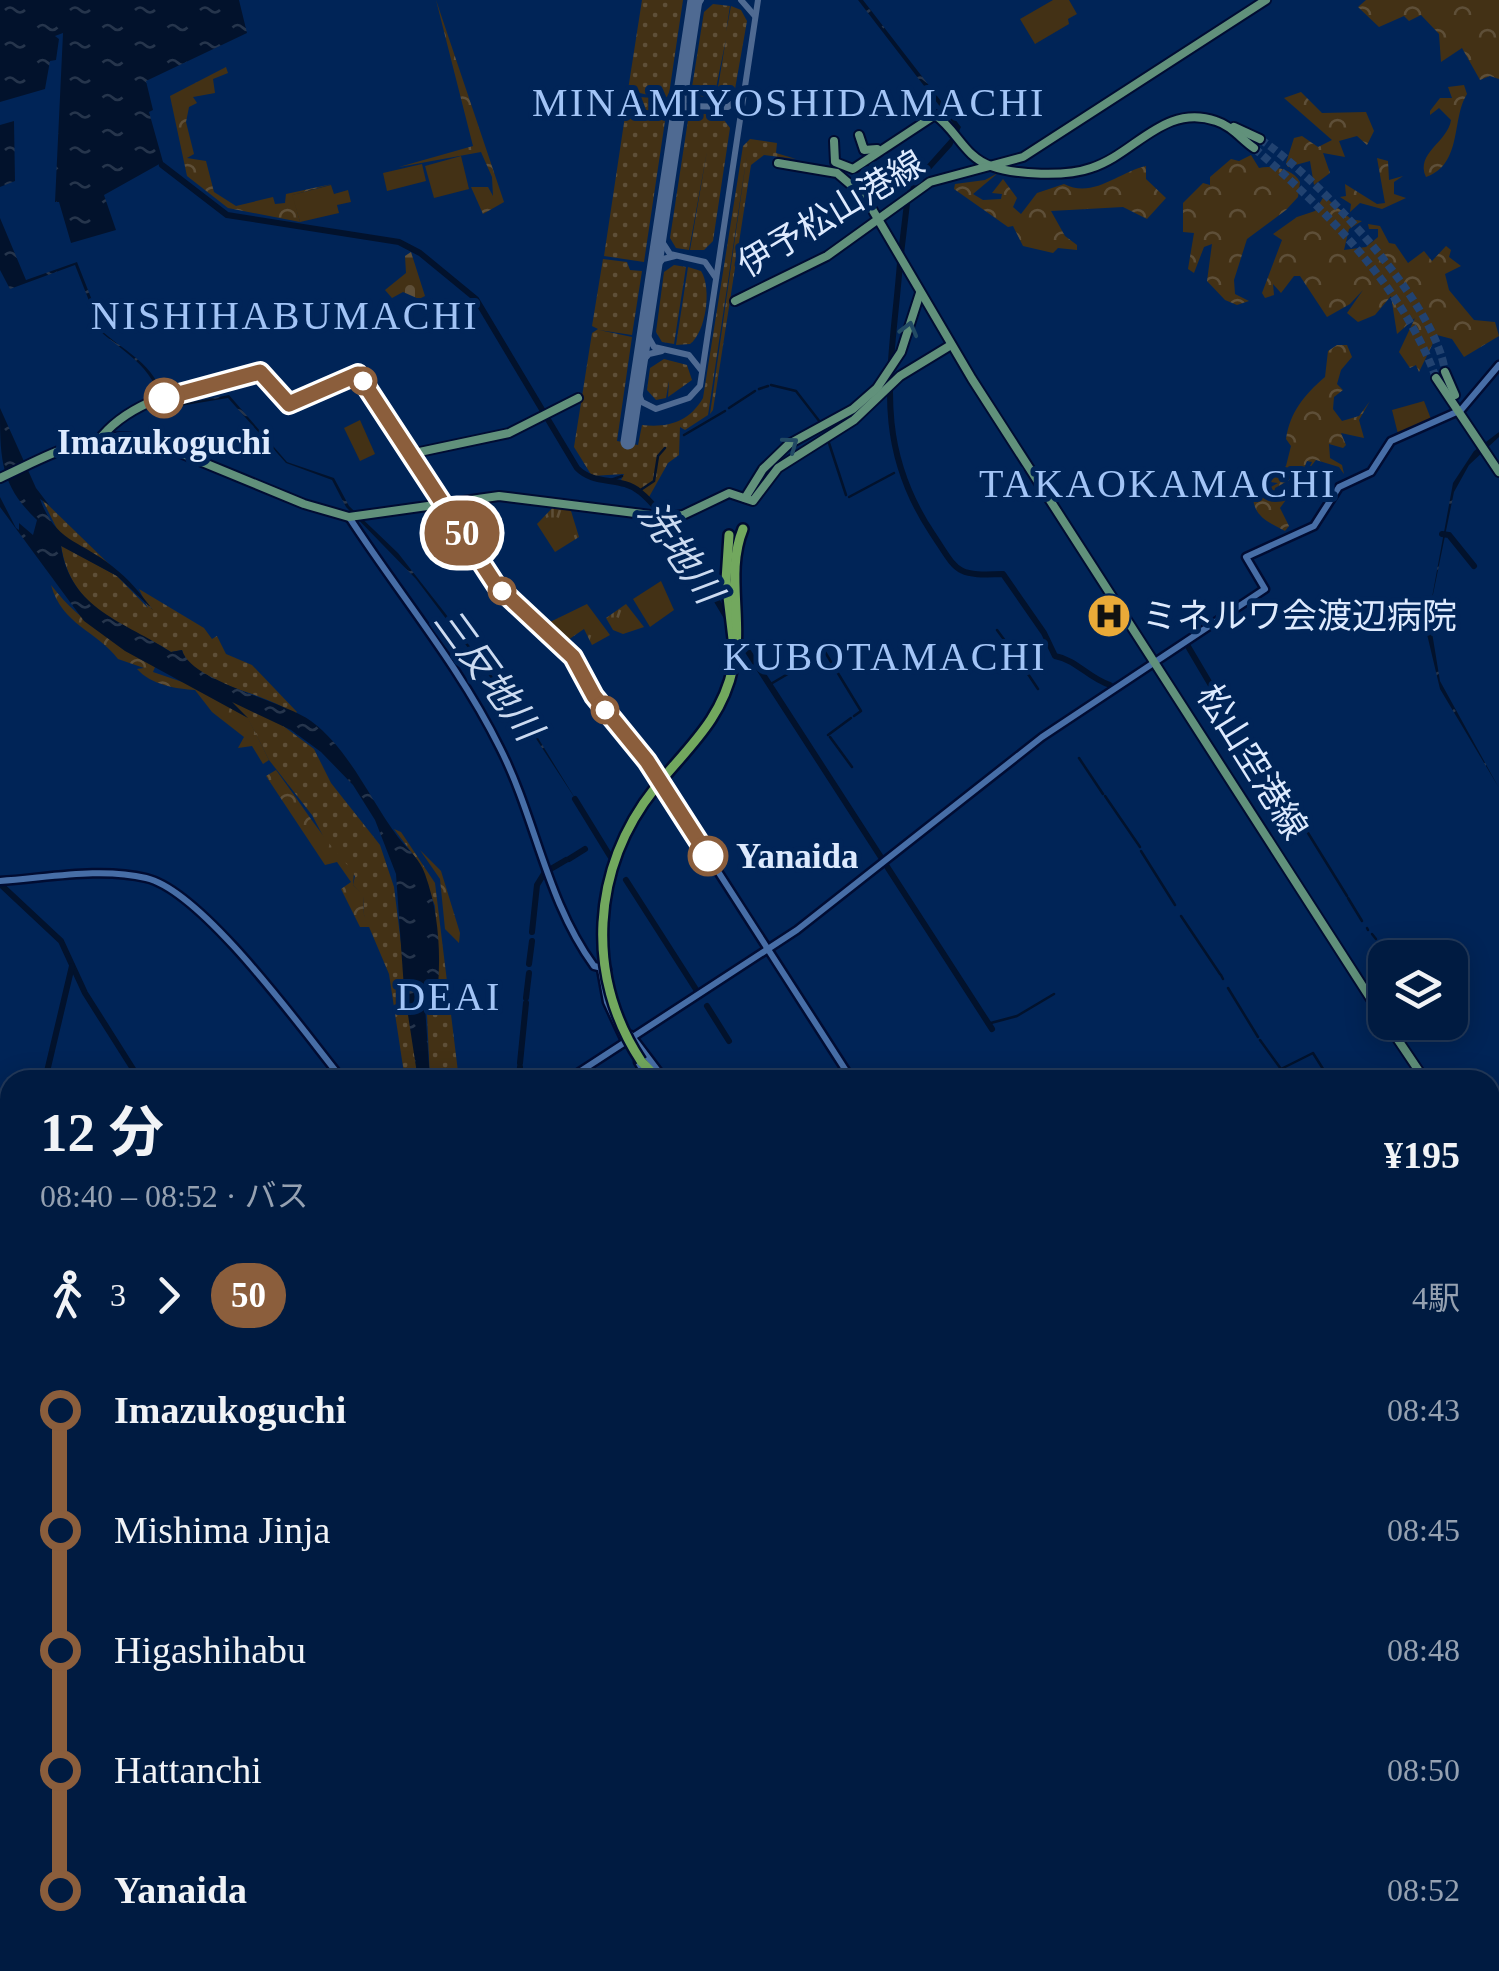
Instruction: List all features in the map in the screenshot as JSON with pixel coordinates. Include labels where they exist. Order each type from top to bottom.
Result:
[{"type":"highway","points":[[651,1070],[616,1017],[605,976],[602,928],[610,875],[638,812],[712,722],[738,642],[734,570],[743,529]]},
{"type":"highway","points":[[729,535],[733,666]]},
{"type":"main road","name":"伊予松山港線","points":[[735,301],[791,270],[820,260],[936,179],[1032,151],[1266,0]]},
{"type":"main road","points":[[860,135],[862,148],[874,151],[937,110],[972,151],[993,165],[1090,166],[1163,121],[1188,114],[1217,118],[1260,139]]},
{"type":"main road","points":[[834,141],[835,162],[846,169],[859,166],[935,115],[970,154],[993,165],[1022,171],[1091,168],[1166,123],[1184,118],[1218,122],[1254,148]]},
{"type":"main road","points":[[778,163],[828,169],[848,178],[906,133]]},
{"type":"main road","name":"松山空港線","points":[[848,178],[878,218],[951,345],[1368,994]]},
{"type":"main road","points":[[749,499],[778,468],[854,420],[884,393],[920,293]]},
{"type":"main road","points":[[749,499],[777,454],[853,409],[888,380],[951,345]]},
{"type":"main road","points":[[582,1070],[768,948],[1042,737],[1268,587],[1246,557],[1314,526],[1339,487],[1371,472],[1391,441],[1462,410],[1499,364]]},
{"type":"main road","points":[[0,478],[102,436],[136,410],[162,398],[260,372],[289,404],[358,374],[496,585],[573,657],[594,696],[647,761],[846,1070]]},
{"type":"main road","points":[[1441,375],[1499,469]]},
{"type":"main road","points":[[410,454],[510,433],[578,398]]},
{"type":"main road","points":[[102,436],[150,441],[304,504],[355,516],[510,496],[661,517],[683,514],[724,494],[749,499]]},
{"type":"main road","points":[[355,516],[498,743],[567,923],[594,966],[605,969],[607,1002],[645,1062]]},
{"type":"main road","points":[[2,880],[106,875],[146,878],[163,885],[232,946],[334,1070]]},
{"type":"main road","points":[[629,1039],[651,1070]]},
{"type":"main road","name":"松山空港線","points":[[1398,1040],[1418,1070]]},
{"type":"green space","points":[[436,0],[504,202],[483,214],[471,187],[488,187],[493,196],[492,177],[481,152],[399,167],[473,146]]},
{"type":"green space","points":[[642,0],[683,0],[644,262],[604,256],[628,96],[664,99],[628,90]]},
{"type":"green space","points":[[1053,0],[1069,0],[1077,14],[1068,19],[1069,24],[1035,44],[1020,19]]},
{"type":"green space","points":[[1366,0],[1499,0],[1499,79],[1490,76],[1480,80],[1462,48],[1441,62],[1439,34],[1421,15],[1409,21],[1404,16],[1379,27],[1358,7]]},
{"type":"green space","points":[[713,4],[730,6],[726,32],[731,6],[741,10],[747,21],[735,89],[716,99],[726,39],[714,98],[699,96],[692,87],[704,12]]},
{"type":"green space","points":[[226,67],[228,73],[213,79],[215,93],[193,97],[197,103],[189,107],[186,122],[194,154],[187,158],[206,161],[214,192],[236,206],[273,197],[275,204],[285,203],[286,194],[332,184],[293,195],[300,222],[228,208],[187,176],[170,96]]},
{"type":"green space","points":[[1464,85],[1467,94],[1451,152],[1438,171],[1426,177],[1428,154],[1451,120],[1439,108],[1430,115],[1430,111],[1440,98],[1452,98],[1448,87]]},
{"type":"green space","points":[[1301,92],[1322,113],[1366,112],[1374,131],[1367,145],[1357,136],[1339,141],[1345,157],[1323,153],[1330,173],[1314,185],[1310,161],[1288,167],[1286,163],[1294,138],[1302,136],[1318,147],[1332,140],[1284,98]]},
{"type":"green space","points":[[696,113],[721,116],[730,128],[713,241],[704,250],[690,250],[707,151],[689,250],[676,248],[670,238],[688,120]]},
{"type":"green space","points":[[750,139],[777,143],[776,153],[796,159],[764,155],[751,165],[713,410],[710,414],[747,154],[708,415],[685,430],[680,427],[679,455],[668,463],[649,497],[621,480],[624,474],[592,476],[574,447],[592,333],[598,329],[592,326],[603,259],[627,262],[630,270],[642,271],[632,335],[599,330],[632,337],[617,441],[638,445],[642,425],[677,422],[703,398],[743,146]]},
{"type":"green space","points":[[1251,155],[1259,168],[1282,169],[1300,182],[1298,197],[1286,210],[1247,239],[1234,280],[1235,294],[1249,301],[1237,305],[1225,300],[1207,281],[1212,244],[1204,247],[1194,273],[1188,269],[1194,233],[1183,232],[1183,203],[1203,183],[1210,185],[1210,177],[1231,159],[1239,161]]},
{"type":"green space","points":[[461,156],[469,189],[434,198],[425,166]]},
{"type":"green space","points":[[1377,158],[1388,161],[1389,180],[1403,176],[1394,182],[1394,194],[1406,198],[1382,209],[1360,203],[1350,212],[1351,204],[1340,197],[1346,196],[1345,184],[1377,204],[1385,203]]},
{"type":"green space","points":[[422,164],[426,181],[387,191],[383,173]]},
{"type":"green space","points":[[1146,166],[1146,179],[1166,198],[1147,219],[1123,207],[1051,211],[1065,236],[1077,245],[1077,250],[1058,248],[1053,253],[1023,246],[1013,226],[1008,227],[954,189],[955,184],[985,180],[998,173],[973,194],[983,200],[1001,199],[1002,194],[992,193],[1003,179],[1017,198],[1013,207],[1021,214],[1037,193],[1064,184],[1075,188],[1096,186]]},
{"type":"green space","points":[[331,185],[334,194],[348,190],[351,202],[337,205],[339,213],[300,222],[292,195]]},
{"type":"green space","points":[[1324,196],[1351,219],[1362,221],[1349,229],[1344,250],[1366,247],[1378,237],[1378,229],[1369,229],[1368,224],[1380,226],[1389,243],[1395,244],[1408,263],[1424,251],[1432,261],[1446,246],[1451,250],[1449,257],[1461,266],[1445,274],[1449,290],[1474,320],[1495,322],[1499,336],[1464,357],[1452,339],[1437,335],[1419,372],[1416,365],[1410,368],[1399,352],[1415,318],[1397,334],[1391,296],[1375,315],[1358,322],[1347,313],[1363,290],[1350,304],[1327,317],[1300,276],[1294,276],[1281,293],[1273,284],[1274,295],[1265,298],[1262,293],[1282,240],[1273,234],[1297,217],[1315,211]]},
{"type":"green space","points":[[411,252],[425,296],[419,299],[403,292],[392,298],[385,290],[406,273],[405,256]]},
{"type":"green space","points":[[674,265],[686,267],[674,344],[662,342],[656,332],[664,272]]},
{"type":"green space","points":[[688,267],[701,271],[706,309],[696,338],[690,344],[676,345]]},
{"type":"green space","points":[[1337,345],[1347,345],[1352,357],[1341,370],[1337,384],[1343,390],[1334,397],[1333,409],[1342,421],[1359,416],[1370,401],[1359,420],[1364,438],[1341,433],[1346,445],[1343,448],[1329,444],[1330,458],[1342,465],[1344,474],[1339,467],[1316,460],[1308,470],[1312,462],[1307,461],[1302,473],[1275,488],[1274,493],[1281,490],[1288,497],[1280,508],[1289,526],[1285,531],[1260,515],[1253,497],[1278,483],[1270,482],[1286,466],[1291,420],[1304,397],[1325,377],[1328,351]]},
{"type":"green space","points":[[664,359],[687,365],[692,380],[668,397],[669,381],[666,398],[656,400],[647,390],[650,368]]},
{"type":"green space","points":[[1424,401],[1431,419],[1398,434],[1392,410]]},
{"type":"green space","points":[[360,420],[375,454],[360,461],[344,428]]},
{"type":"green space","points":[[42,499],[110,565],[62,539]]},
{"type":"green space","points":[[557,503],[571,511],[579,537],[555,552],[537,524]]},
{"type":"green space","points":[[61,545],[117,576],[148,608],[139,589],[204,628],[212,639],[217,636],[226,654],[252,665],[297,712],[294,715],[266,699],[214,680],[189,662],[182,650],[171,652],[102,612],[76,586]]},
{"type":"green space","points":[[661,581],[674,610],[650,627],[633,599]]},
{"type":"green space","points":[[51,585],[88,622],[155,667],[153,672],[194,686],[248,718],[269,760],[263,764],[252,746],[238,748],[244,737],[212,712],[195,690],[157,682],[137,669],[144,668],[118,659],[71,619]]},
{"type":"green space","points":[[587,604],[610,635],[592,645],[584,629],[568,640],[550,622]]},
{"type":"green space","points":[[626,604],[644,627],[623,634],[613,630],[606,618]]},
{"type":"green space","points":[[231,701],[278,722],[314,749],[331,783],[380,845],[394,887],[417,1070],[403,1070],[389,974],[364,915],[363,896],[353,885],[355,876],[332,853],[312,815],[269,760],[248,719]]},
{"type":"green space","points":[[276,770],[354,872],[353,885],[363,895],[364,915],[372,927],[360,927],[341,889],[351,882],[337,862],[325,865],[266,776]]},
{"type":"green space","points":[[394,829],[401,832],[435,883],[458,1070],[430,1070],[426,992],[438,990],[435,906],[418,861]]},
{"type":"green space","points":[[420,850],[441,871],[460,933],[459,943],[445,929],[440,879]]},
{"type":"water","points":[[0,0],[239,0],[247,33],[146,81],[153,110],[149,112],[163,162],[104,195],[116,230],[71,243],[59,202],[55,202],[63,33],[55,36],[59,39],[56,60],[50,61],[45,89],[0,102]]},
{"type":"water","points":[[858,0],[863,0],[961,127],[952,146],[906,197],[908,186],[958,130]]},
{"type":"water","points":[[14,121],[15,181],[0,187],[0,125]]},
{"type":"water","points":[[0,218],[26,280],[77,262],[97,313],[94,323],[147,368],[161,391],[165,407],[229,395],[287,462],[334,478],[349,506],[398,553],[445,613],[535,733],[578,803],[533,734],[416,579],[346,507],[332,480],[286,463],[228,398],[162,409],[144,369],[90,322],[93,311],[75,265],[10,289],[0,270]]},
{"type":"water","points":[[0,408],[36,488],[49,505],[40,499],[54,524],[61,533],[118,571],[153,610],[117,576],[61,546],[66,568],[88,600],[171,652],[182,650],[189,661],[219,681],[311,721],[337,746],[420,864],[433,902],[439,944],[438,987],[426,984],[424,991],[429,1070],[416,1070],[404,989],[396,874],[375,820],[353,785],[321,752],[291,730],[232,702],[248,718],[125,651],[84,621],[0,507],[0,497],[16,528],[19,530],[19,523],[33,535],[37,520],[9,482],[1,442]]},
{"type":"water","points":[[1499,432],[1499,437],[1469,465],[1454,492],[1429,614],[1440,681],[1499,788],[1440,689],[1426,630],[1453,483],[1474,451]]},
{"type":"waterway","name":"洗地川","points":[[162,165],[227,215],[399,242],[420,253],[476,299],[577,468],[591,477],[633,487],[652,503],[729,621]]},
{"type":"waterway","points":[[901,254],[908,195]]},
{"type":"waterway","points":[[900,263],[890,402],[900,466],[913,499],[953,564],[975,574],[1003,574],[1044,633],[1055,656],[1110,685]]},
{"type":"waterway","points":[[771,385],[796,391],[820,422]]},
{"type":"waterway","points":[[759,389],[768,386]]},
{"type":"waterway","points":[[729,408],[755,391]]},
{"type":"waterway","points":[[684,435],[725,411]]},
{"type":"waterway","points":[[828,440],[846,495]]},
{"type":"waterway","points":[[639,491],[654,481],[658,456],[665,448]]},
{"type":"waterway","points":[[849,497],[894,473]]},
{"type":"waterway","name":"洗地川","points":[[611,480],[622,476]]},
{"type":"waterway","points":[[1442,534],[1449,535],[1474,566]]},
{"type":"waterway","points":[[997,630],[1014,653]]},
{"type":"waterway","name":"洗地川","points":[[738,636],[992,1029]]},
{"type":"waterway","points":[[1186,643],[1222,704]]},
{"type":"waterway","points":[[769,685],[825,652],[861,711],[854,716]]},
{"type":"waterway","points":[[1016,656],[1038,689]]},
{"type":"waterway","points":[[1227,710],[1236,726]]},
{"type":"waterway","points":[[828,735],[851,718]]},
{"type":"waterway","points":[[1239,731],[1244,738]]},
{"type":"waterway","points":[[830,737],[852,767]]},
{"type":"waterway","points":[[1079,758],[1103,794]]},
{"type":"waterway","points":[[1257,758],[1283,798]]},
{"type":"waterway","points":[[1105,796],[1140,847]]},
{"type":"waterway","name":"三反地川","points":[[575,799],[610,856]]},
{"type":"waterway","points":[[1292,812],[1307,831]]},
{"type":"waterway","points":[[1308,833],[1347,896]]},
{"type":"waterway","name":"三反地川","points":[[569,859],[585,849]]},
{"type":"waterway","points":[[1141,851],[1175,905]]},
{"type":"waterway","name":"三反地川","points":[[549,870],[566,860]]},
{"type":"waterway","name":"三反地川","points":[[532,932],[537,885],[545,872]]},
{"type":"waterway","points":[[626,880],[697,991]]},
{"type":"waterway","points":[[0,884],[61,941],[85,993],[134,1070]]},
{"type":"waterway","points":[[1348,898],[1362,921]]},
{"type":"waterway","points":[[1181,916],[1220,974]]},
{"type":"waterway","points":[[1372,934],[1376,939]]},
{"type":"waterway","name":"三反地川","points":[[529,964],[532,941]]},
{"type":"waterway","points":[[47,1070],[72,966]]},
{"type":"waterway","name":"三反地川","points":[[526,998],[529,973]]},
{"type":"waterway","points":[[1221,975],[1223,979]]},
{"type":"waterway","points":[[1228,988],[1258,1037]]},
{"type":"waterway","points":[[987,1024],[1017,1016],[1054,994]]},
{"type":"waterway","name":"三反地川","points":[[520,1063],[526,1003]]},
{"type":"waterway","points":[[707,1006],[729,1041]]},
{"type":"waterway","points":[[1260,1040],[1281,1069],[1313,1053],[1324,1070]]},
{"type":"taxiway","points":[[693,13],[701,0]]},
{"type":"taxiway","points":[[741,0],[755,16]]},
{"type":"taxiway","points":[[636,387],[642,402],[656,409],[689,398],[700,386],[758,0]]},
{"type":"taxiway","points":[[681,87],[697,104]]},
{"type":"taxiway","points":[[677,117],[689,106],[728,107],[743,95]]},
{"type":"taxiway","points":[[659,237],[670,254],[705,262],[716,278]]},
{"type":"taxiway","points":[[654,269],[663,259],[675,256]]},
{"type":"taxiway","points":[[645,331],[654,347],[689,355],[701,370]]},
{"type":"taxiway","points":[[640,364],[649,354],[662,351]]},
{"type":"runway","points":[[628,442],[695,0]]},
{"type":"tunnel","points":[[1260,139],[1342,211],[1398,278],[1437,343],[1445,372]]},
{"type":"tunnel","points":[[1254,148],[1360,252],[1404,313],[1436,378]]},
{"type":"bus line","name":"50","points":[[164,398],[260,372],[289,404],[358,374],[496,585],[573,657],[594,696],[647,761],[708,856]]},
{"type":"place","name":"Imazukoguchi","points":[[164,398]]},
{"type":"place","name":"ミネルワ会渡辺病院","points":[[1109,616]]},
{"type":"place","name":"Yanaida","points":[[708,856]]},
{"type":"district","name":"MINAMIYOSHIDAMACHI","points":[[789,102]]},
{"type":"district","name":"NISHIHABUMACHI","points":[[285,315]]},
{"type":"district","name":"TAKAOKAMACHI","points":[[1158,483]]},
{"type":"district","name":"KUBOTAMACHI","points":[[885,656]]},
{"type":"district","name":"DEAI","points":[[449,996]]}]
